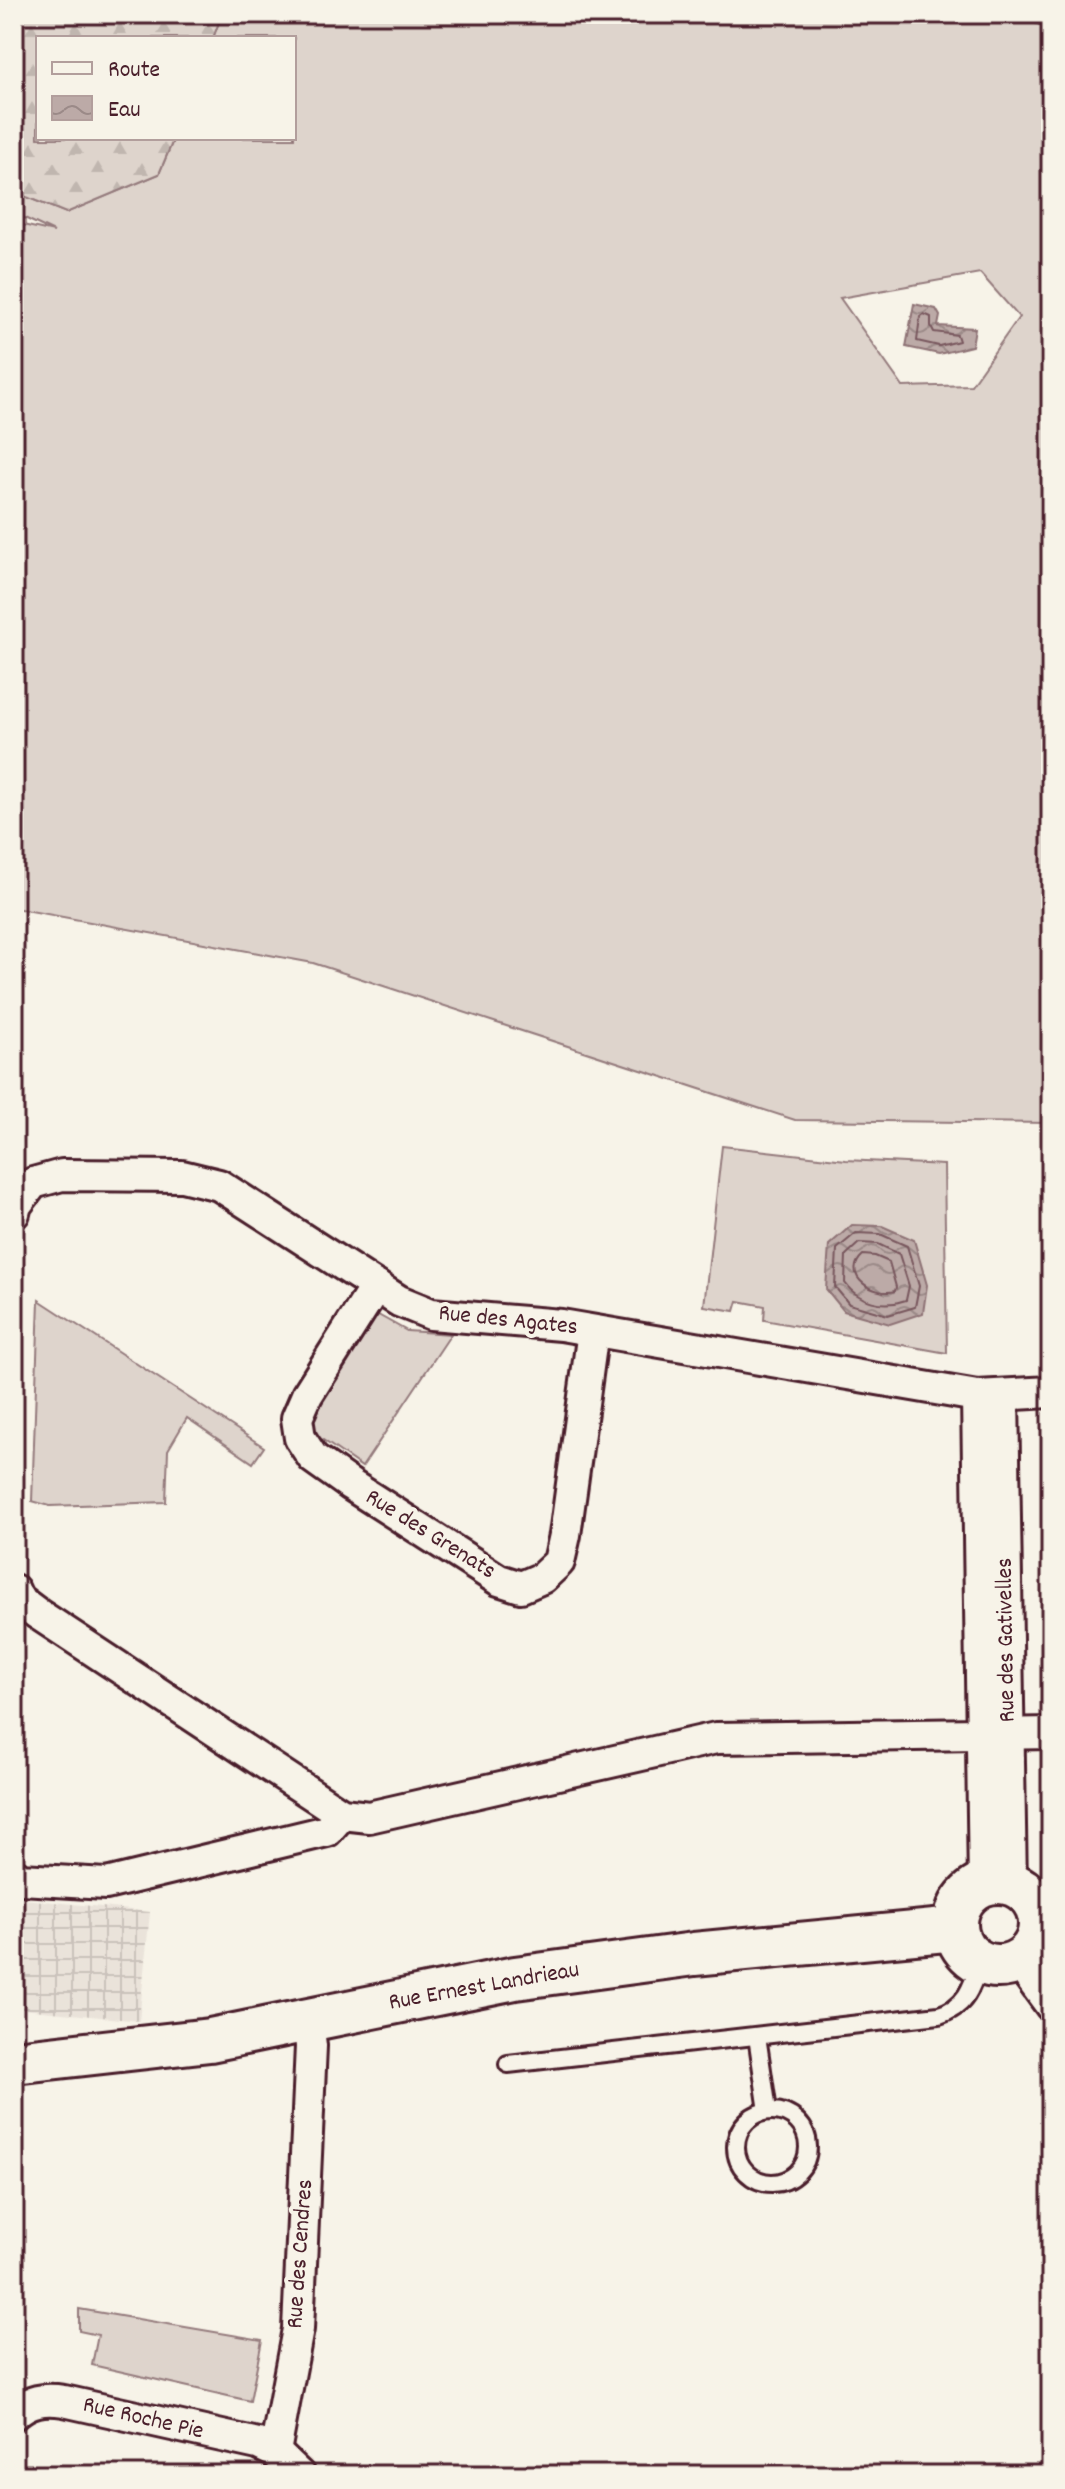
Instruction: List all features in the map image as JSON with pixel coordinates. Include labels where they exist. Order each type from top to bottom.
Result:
[{"type":"street","name":"Rue des Agates","points":[[14,1213],[16,1205],[33,1183],[62,1175],[182,1176],[219,1185],[399,1301],[431,1314],[561,1325],[990,1396],[1051,1392]]},
{"type":"street","name":"Rue des Grenats","points":[[376,1286],[307,1395],[297,1418],[300,1438],[313,1458],[351,1485],[499,1580],[521,1587],[542,1578],[559,1562],[593,1331]]},
{"type":"street","name":"Rue des Gativelles","points":[[990,1396],[995,1736],[1021,1899]]},
{"type":"street","points":[[15,1599],[342,1814],[369,1817],[716,1738],[1051,1733]]},
{"type":"street","points":[[14,1874],[21,1879],[106,1884],[327,1831],[342,1814]]},
{"type":"street","points":[[999,1962],[1029,1952],[1040,1928],[1021,1899],[971,1892],[962,1902],[957,1915],[956,1929],[960,1943],[969,1954],[999,1962],[1051,2006]]},
{"type":"street","name":"Rue Ernest Landrieau","points":[[14,2062],[210,2040],[515,1978],[694,1954],[956,1929]]},
{"type":"street","name":"Rue des Cendres","points":[[275,2452],[298,2329],[311,2046],[308,2021]]},
{"type":"street","name":"Rue Roche Pie","points":[[14,2414],[25,2404],[51,2399],[258,2444],[275,2452]]},
{"type":"street","points":[[275,2452],[299,2475]]},
{"type":"lane","points":[[508,2064],[939,2015],[952,2011],[999,1962]]},
{"type":"lane","points":[[757,2036],[768,2111]]},
{"type":"lane","points":[[768,2111],[790,2116],[799,2124],[808,2144],[807,2156],[796,2175],[774,2184],[762,2182],[742,2168],[736,2144],[746,2122],[768,2111]]},
{"type":"shaded area","points":[[14,1898],[150,1912],[139,2021],[14,2008]]},
{"type":"green space","points":[[14,14],[222,14],[214,36],[36,36],[36,140],[173,140],[159,174],[66,213],[14,192]]},
{"type":"green space","points":[[222,14],[1015,14],[1051,30],[1051,1123],[795,1120],[313,963],[14,908],[14,223],[54,232],[14,213],[14,192],[66,213],[159,174],[173,140],[296,140],[296,36],[214,36]],"holes":[[[980,273],[1019,317],[971,385],[903,387],[840,298]]]},
{"type":"green space","points":[[1015,14],[1051,14],[1051,30]]},
{"type":"green space","points":[[722,1146],[846,1160],[944,1165],[947,1353],[764,1320],[765,1306],[738,1301],[735,1311],[704,1306]]},
{"type":"green space","points":[[39,1300],[264,1447],[253,1463],[187,1418],[168,1450],[166,1502],[50,1506],[32,1501]]},
{"type":"green space","points":[[371,1311],[407,1331],[451,1334],[362,1467],[313,1433],[311,1404]]},
{"type":"green space","points":[[79,2309],[262,2340],[250,2401],[92,2365],[98,2335],[79,2331]]},
{"type":"water","points":[[914,304],[936,309],[940,316],[938,326],[975,328],[972,346],[939,354],[906,347]]},
{"type":"water","points":[[852,1225],[882,1226],[914,1240],[927,1285],[923,1313],[890,1324],[844,1311],[826,1289],[829,1245]]}]
